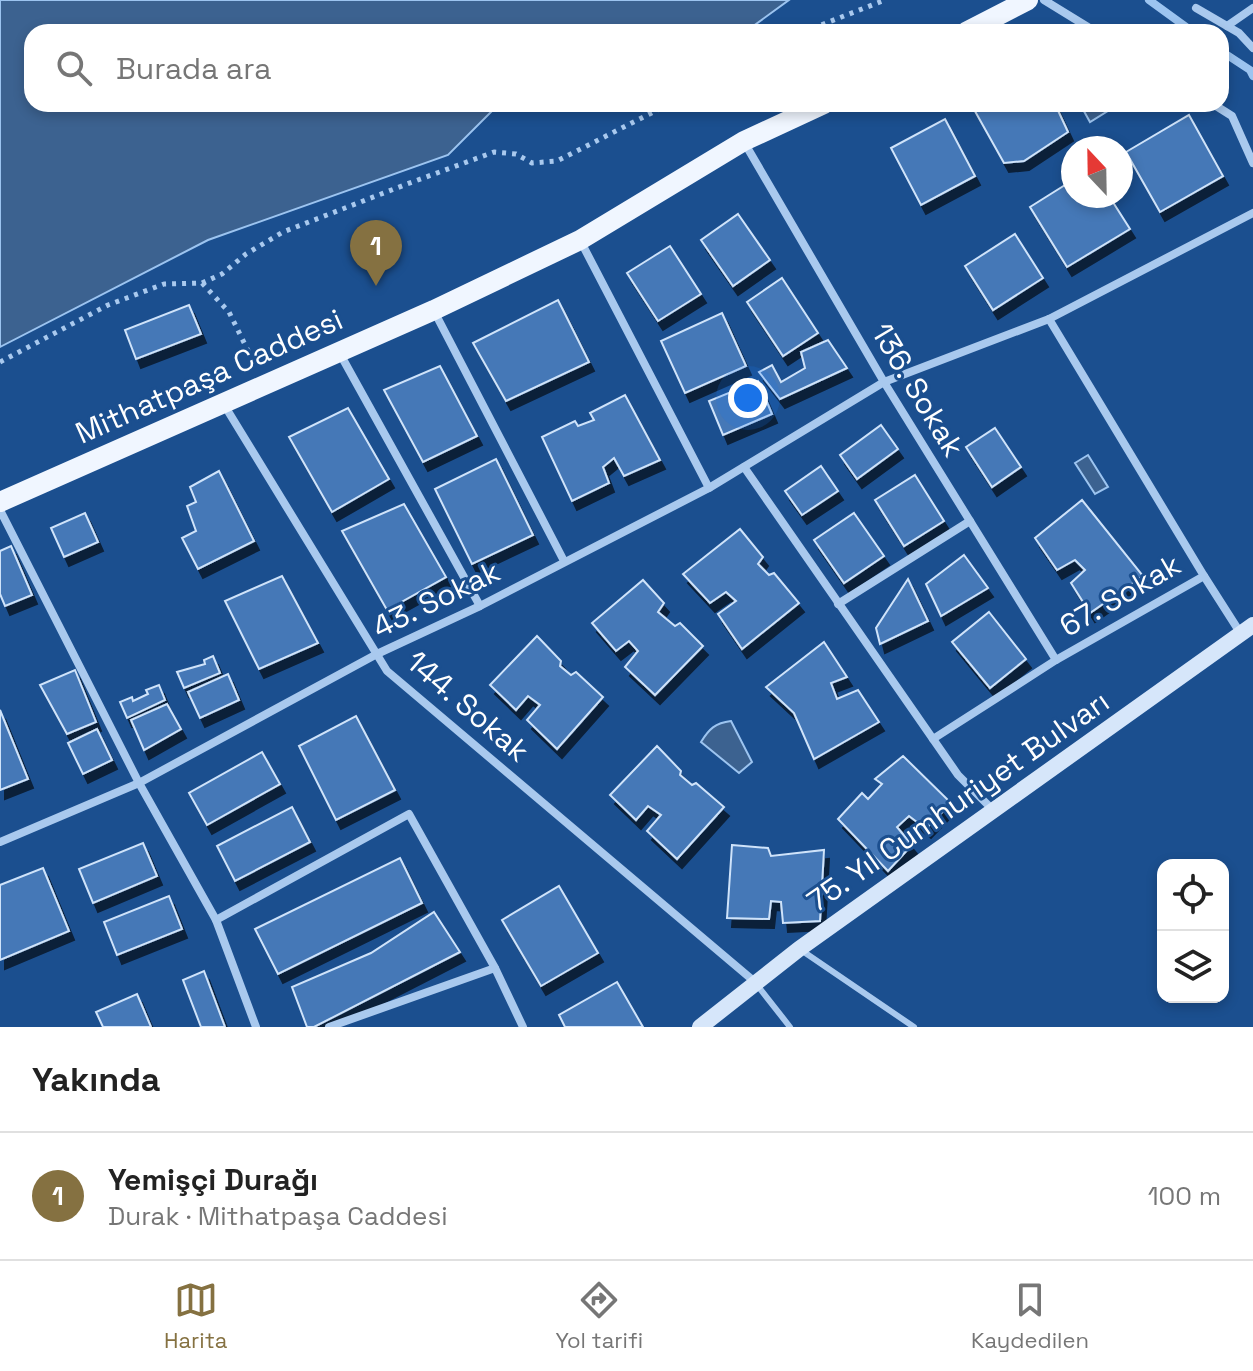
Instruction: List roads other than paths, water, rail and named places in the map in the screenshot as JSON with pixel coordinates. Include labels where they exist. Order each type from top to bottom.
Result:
[{"type":"main road","points":[[982,24],[1028,0]]},
{"type":"main road","name":"Mithatpaşa Caddesi","points":[[0,502],[434,310],[580,240],[744,141],[807,112]]},
{"type":"street","points":[[1044,0],[1083,24]]},
{"type":"street","points":[[1196,8],[1224,24]]},
{"type":"street","points":[[1229,25],[1253,8]]},
{"type":"street","points":[[1229,27],[1253,48]]},
{"type":"street","points":[[1226,112],[1232,116],[1253,163]]},
{"type":"street","name":"136. Sokak","points":[[744,141],[884,382],[1056,660]]},
{"type":"street","name":"43. Sokak","points":[[0,842],[139,783],[377,654],[480,606],[709,488],[884,382],[1049,319],[1253,213]]},
{"type":"street","points":[[580,240],[709,488]]},
{"type":"street","points":[[434,310],[564,561]]},
{"type":"street","name":"67. Sokak","points":[[933,739],[1056,660],[1204,576],[1049,319]]},
{"type":"street","points":[[339,352],[480,606]]},
{"type":"street","name":"144. Sokak","points":[[223,403],[387,671],[755,982]]},
{"type":"street","points":[[744,467],[958,775],[993,810]]},
{"type":"street","points":[[0,510],[139,783],[216,920],[256,1027]]},
{"type":"street","points":[[838,604],[970,521]]},
{"type":"street","points":[[1204,576],[1247,630]]},
{"type":"street","name":"75. Yıl Cumhuriyet Bulvarı","points":[[700,1027],[799,949],[1247,630]]},
{"type":"street","points":[[216,920],[409,814],[495,968],[523,1027]]},
{"type":"street","points":[[329,1027],[495,968]]},
{"type":"lane","points":[[799,949],[914,1027]]},
{"type":"lane","points":[[755,982],[790,1027]]},
{"type":"water","points":[[0,0],[789,0],[756,24],[24,24],[24,112],[491,112],[448,155],[208,240],[0,347]]},
{"type":"water","points":[[1084,112],[1106,112],[1090,122]]},
{"type":"water","points":[[1088,455],[1108,487],[1095,494],[1075,463]]},
{"type":"water","points":[[731,721],[752,762],[739,773],[701,742],[713,727]]},
{"type":"waterway","points":[[1149,0],[1182,24]]},
{"type":"waterway","points":[[1229,56],[1250,70],[1253,76]]},
{"type":"place","name":"Yemişçi Durağı","points":[[376,286]]}]
